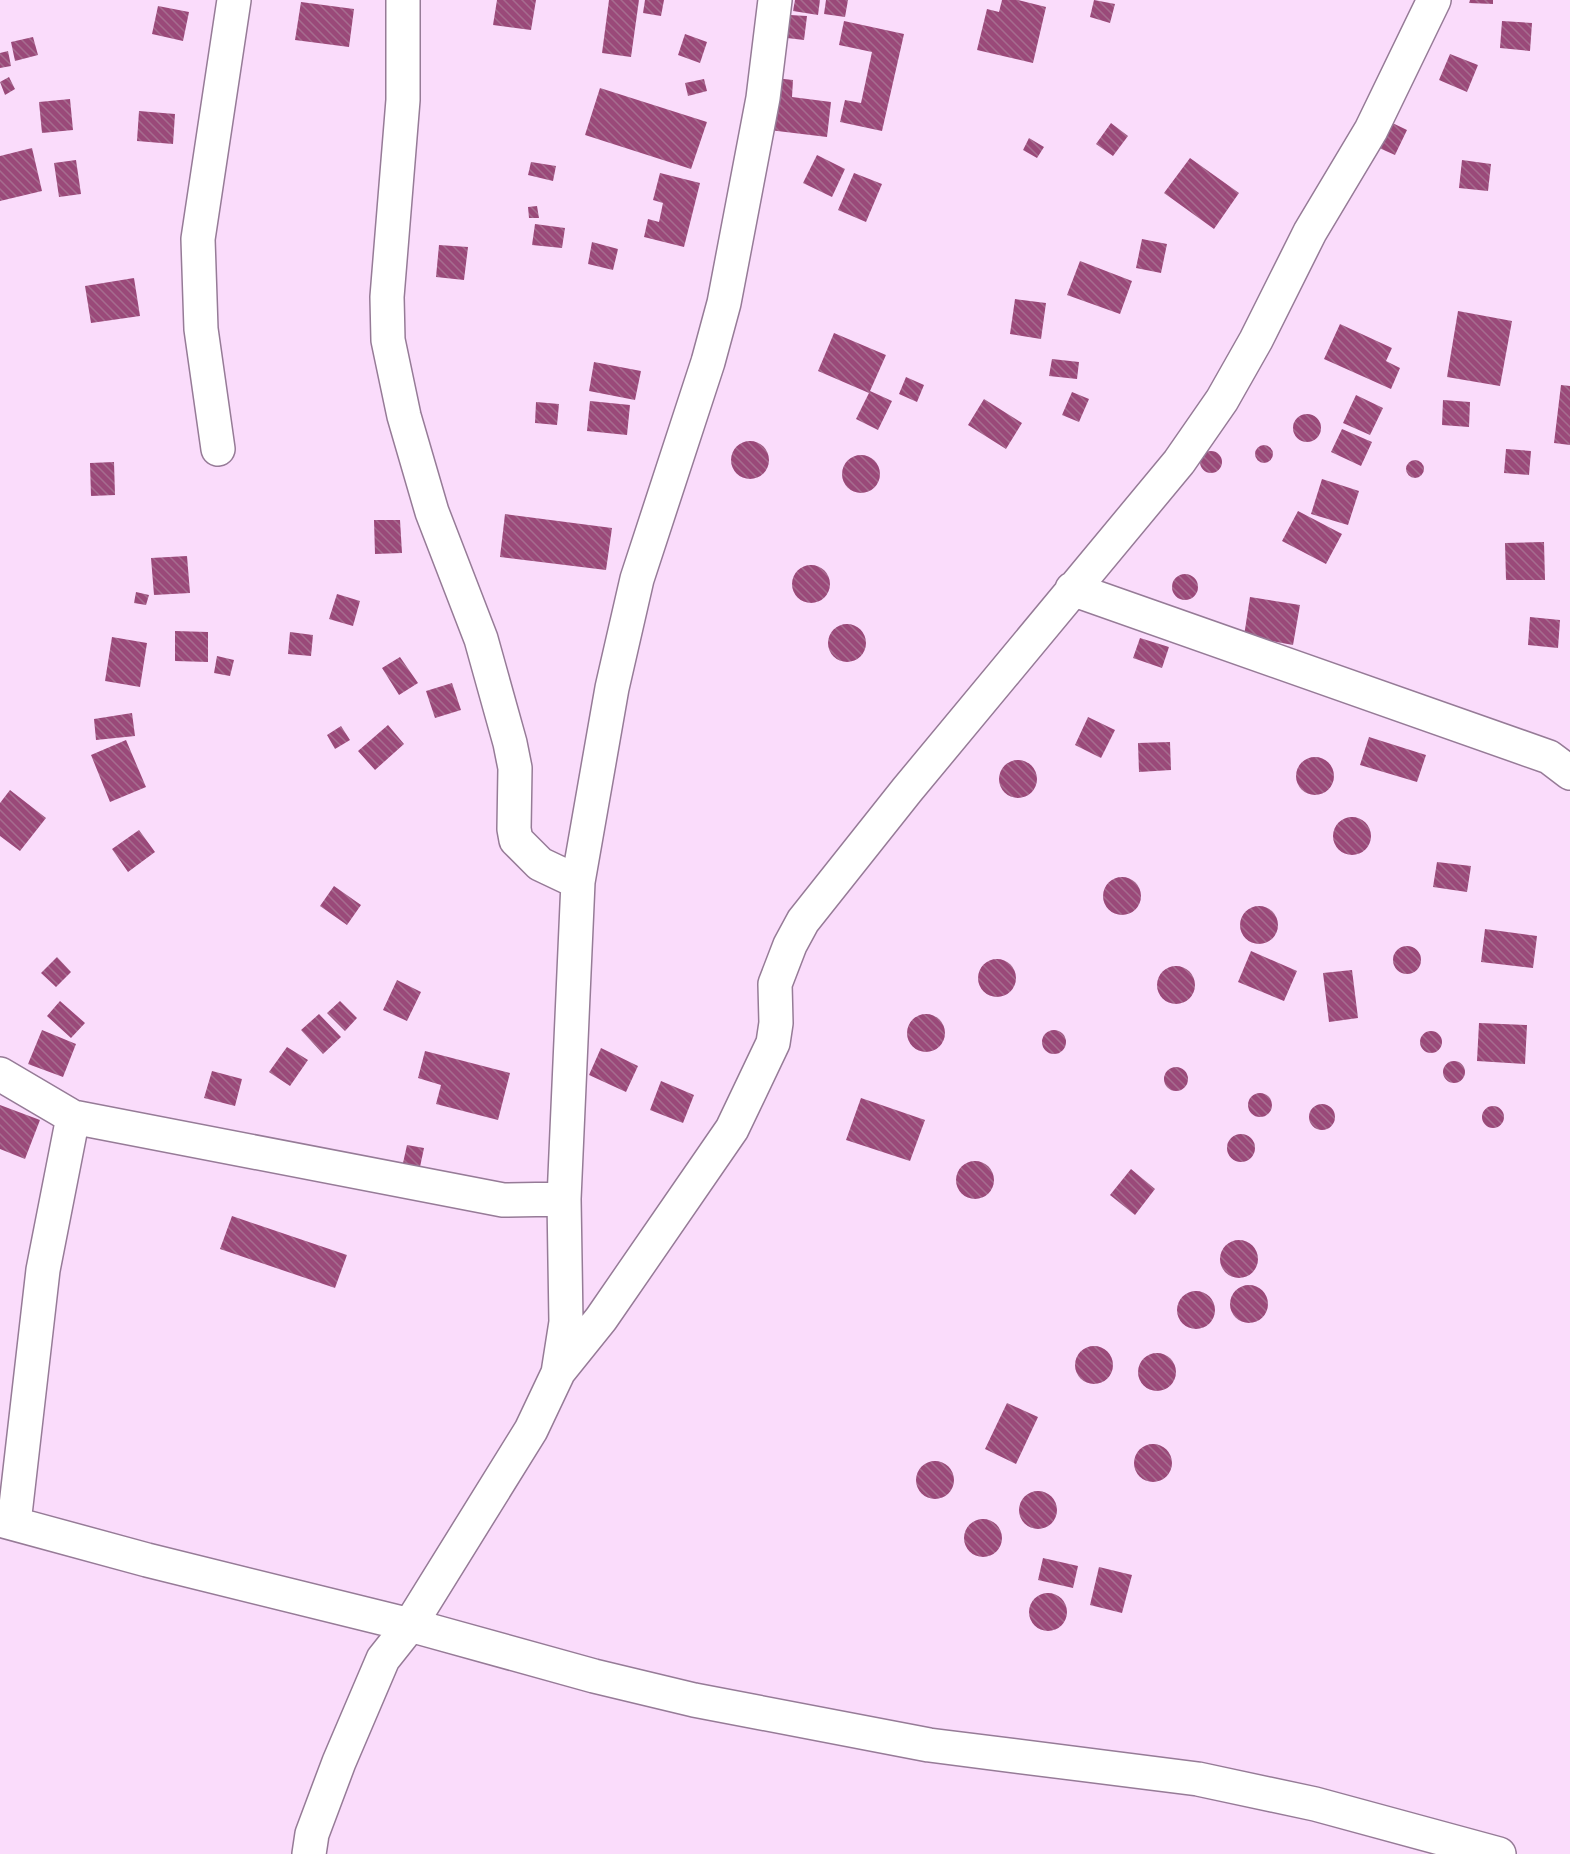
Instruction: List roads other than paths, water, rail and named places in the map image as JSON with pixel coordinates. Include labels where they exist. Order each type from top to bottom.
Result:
[{"type":"street","points":[[218,449],[201,329],[198,239],[234,0]]},
{"type":"street","points":[[403,0],[403,100],[387,297],[388,340],[404,416],[432,512],[481,639],[510,743],[515,768],[514,835],[524,850],[540,864],[579,882]]},
{"type":"street","points":[[558,1373],[566,1322],[564,1199],[579,882],[612,687],[637,579],[708,362],[724,303],[763,98],[775,0]]},
{"type":"street","points":[[309,1854],[312,1834],[339,1762],[383,1659],[410,1625],[531,1430],[558,1373],[601,1318],[732,1129],[773,1043],[776,1023],[775,984],[790,945],[803,921],[1072,589],[1179,462],[1222,400],[1310,232],[1366,139],[1434,0]]},
{"type":"street","points":[[1072,589],[1550,758],[1570,773]]},
{"type":"street","points":[[0,1074],[73,1117],[503,1200],[564,1199]]},
{"type":"street","points":[[73,1117],[43,1270],[7,1522],[147,1560],[410,1625],[594,1676],[694,1700],[929,1744],[1198,1779],[1315,1804],[1499,1854]]}]
